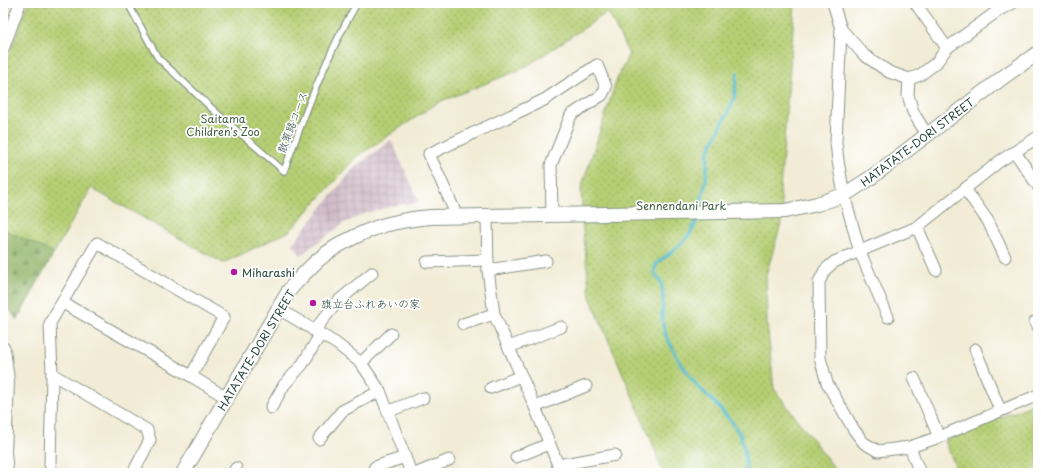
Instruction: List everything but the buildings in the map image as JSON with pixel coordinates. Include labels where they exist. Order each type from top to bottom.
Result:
[{"type":"street","points":[[3,49],[20,3]]},
{"type":"street","points":[[833,3],[841,29],[836,142],[838,161],[844,195],[860,252],[888,317]]},
{"type":"street","points":[[841,29],[864,55],[889,72],[909,79],[920,75],[936,63],[947,48],[997,6],[1013,3]]},
{"type":"street","points":[[916,4],[947,48]]},
{"type":"street","name":"HATATATE-DORI STREET","points":[[183,473],[290,289],[319,259],[342,244],[366,232],[396,222],[431,217],[785,211],[804,207],[844,195],[870,179],[1038,53]]},
{"type":"street","points":[[457,216],[429,154],[544,100],[597,65],[606,87],[602,95],[571,114],[551,165],[552,215]]},
{"type":"street","points":[[909,79],[908,94],[913,112],[928,135]]},
{"type":"street","points":[[1038,137],[1000,161],[918,227],[834,262],[825,270],[819,282],[820,358],[827,383],[854,430],[864,443],[878,451],[910,447],[939,438],[1000,410],[1038,395]]},
{"type":"street","points":[[1015,152],[1038,186]]},
{"type":"street","points":[[965,189],[988,221],[1005,257]]},
{"type":"street","points":[[488,215],[488,265],[494,314],[535,407],[558,469],[615,455]]},
{"type":"street","points":[[918,227],[936,270]]},
{"type":"street","points":[[52,473],[50,464],[52,374],[50,323],[97,243],[224,317],[191,376]]},
{"type":"street","points":[[427,262],[488,265],[546,261]]},
{"type":"street","points":[[271,408],[284,385],[302,365],[317,333],[337,302],[372,273]]},
{"type":"street","points":[[63,303],[227,398]]},
{"type":"street","points":[[279,309],[349,352],[361,363],[380,391],[389,411],[411,473]]},
{"type":"street","points":[[463,324],[494,314]]},
{"type":"street","points":[[509,347],[562,327]]},
{"type":"street","points":[[361,363],[391,334]]},
{"type":"street","points":[[3,349],[6,381],[4,453],[6,473]]},
{"type":"street","points":[[975,349],[1000,410]]},
{"type":"street","points":[[52,374],[146,430],[150,440],[133,473]]},
{"type":"street","points":[[491,388],[521,376]]},
{"type":"street","points":[[914,378],[939,438]]},
{"type":"street","points":[[535,407],[586,386]]},
{"type":"street","points":[[319,439],[342,411],[380,391]]},
{"type":"street","points":[[389,411],[422,398]]},
{"type":"street","points":[[516,457],[549,444]]},
{"type":"street","points":[[910,447],[920,473]]},
{"type":"street","points":[[372,473],[375,467],[405,457]]},
{"type":"street","points":[[417,473],[449,460]]},
{"type":"lane","name":"散策路コース","points":[[130,3],[131,9],[158,58],[220,116],[284,171],[322,73],[344,26],[357,3]]},
{"type":"shaded area","points":[[391,140],[420,203],[401,204],[366,213],[344,223],[301,255],[292,244],[354,168]]},
{"type":"green space","points":[[28,3],[622,3],[620,5],[623,3],[794,3],[780,190],[783,217],[766,275],[767,323],[774,389],[838,473],[663,473],[652,442],[590,297],[583,230],[581,189],[617,79],[629,54],[608,12],[522,69],[439,102],[356,157],[290,231],[223,263],[91,188],[54,253],[3,229],[3,71]]},
{"type":"green space","points":[[3,229],[54,253],[17,320],[3,300]]},
{"type":"green space","points":[[1038,402],[1038,473],[958,473],[945,441]]},
{"type":"waterway","points":[[3,23],[10,3]]},
{"type":"waterway","points":[[699,209],[706,181],[708,152],[734,100],[737,73]]},
{"type":"waterway","points":[[698,215],[692,231],[687,238],[656,264],[654,273],[661,282],[663,294],[662,320],[666,336],[680,362],[697,386],[731,421],[741,436],[745,454],[746,473]]},
{"type":"place","name":"Miharashi","points":[[234,272]]},
{"type":"place","name":"旗立台ふれあいの家","points":[[313,303]]},
{"type":"park label","name":"Saitama Children's Zoo","points":[[223,124]]},
{"type":"park label","name":"Sennendani Park","points":[[681,205]]}]
